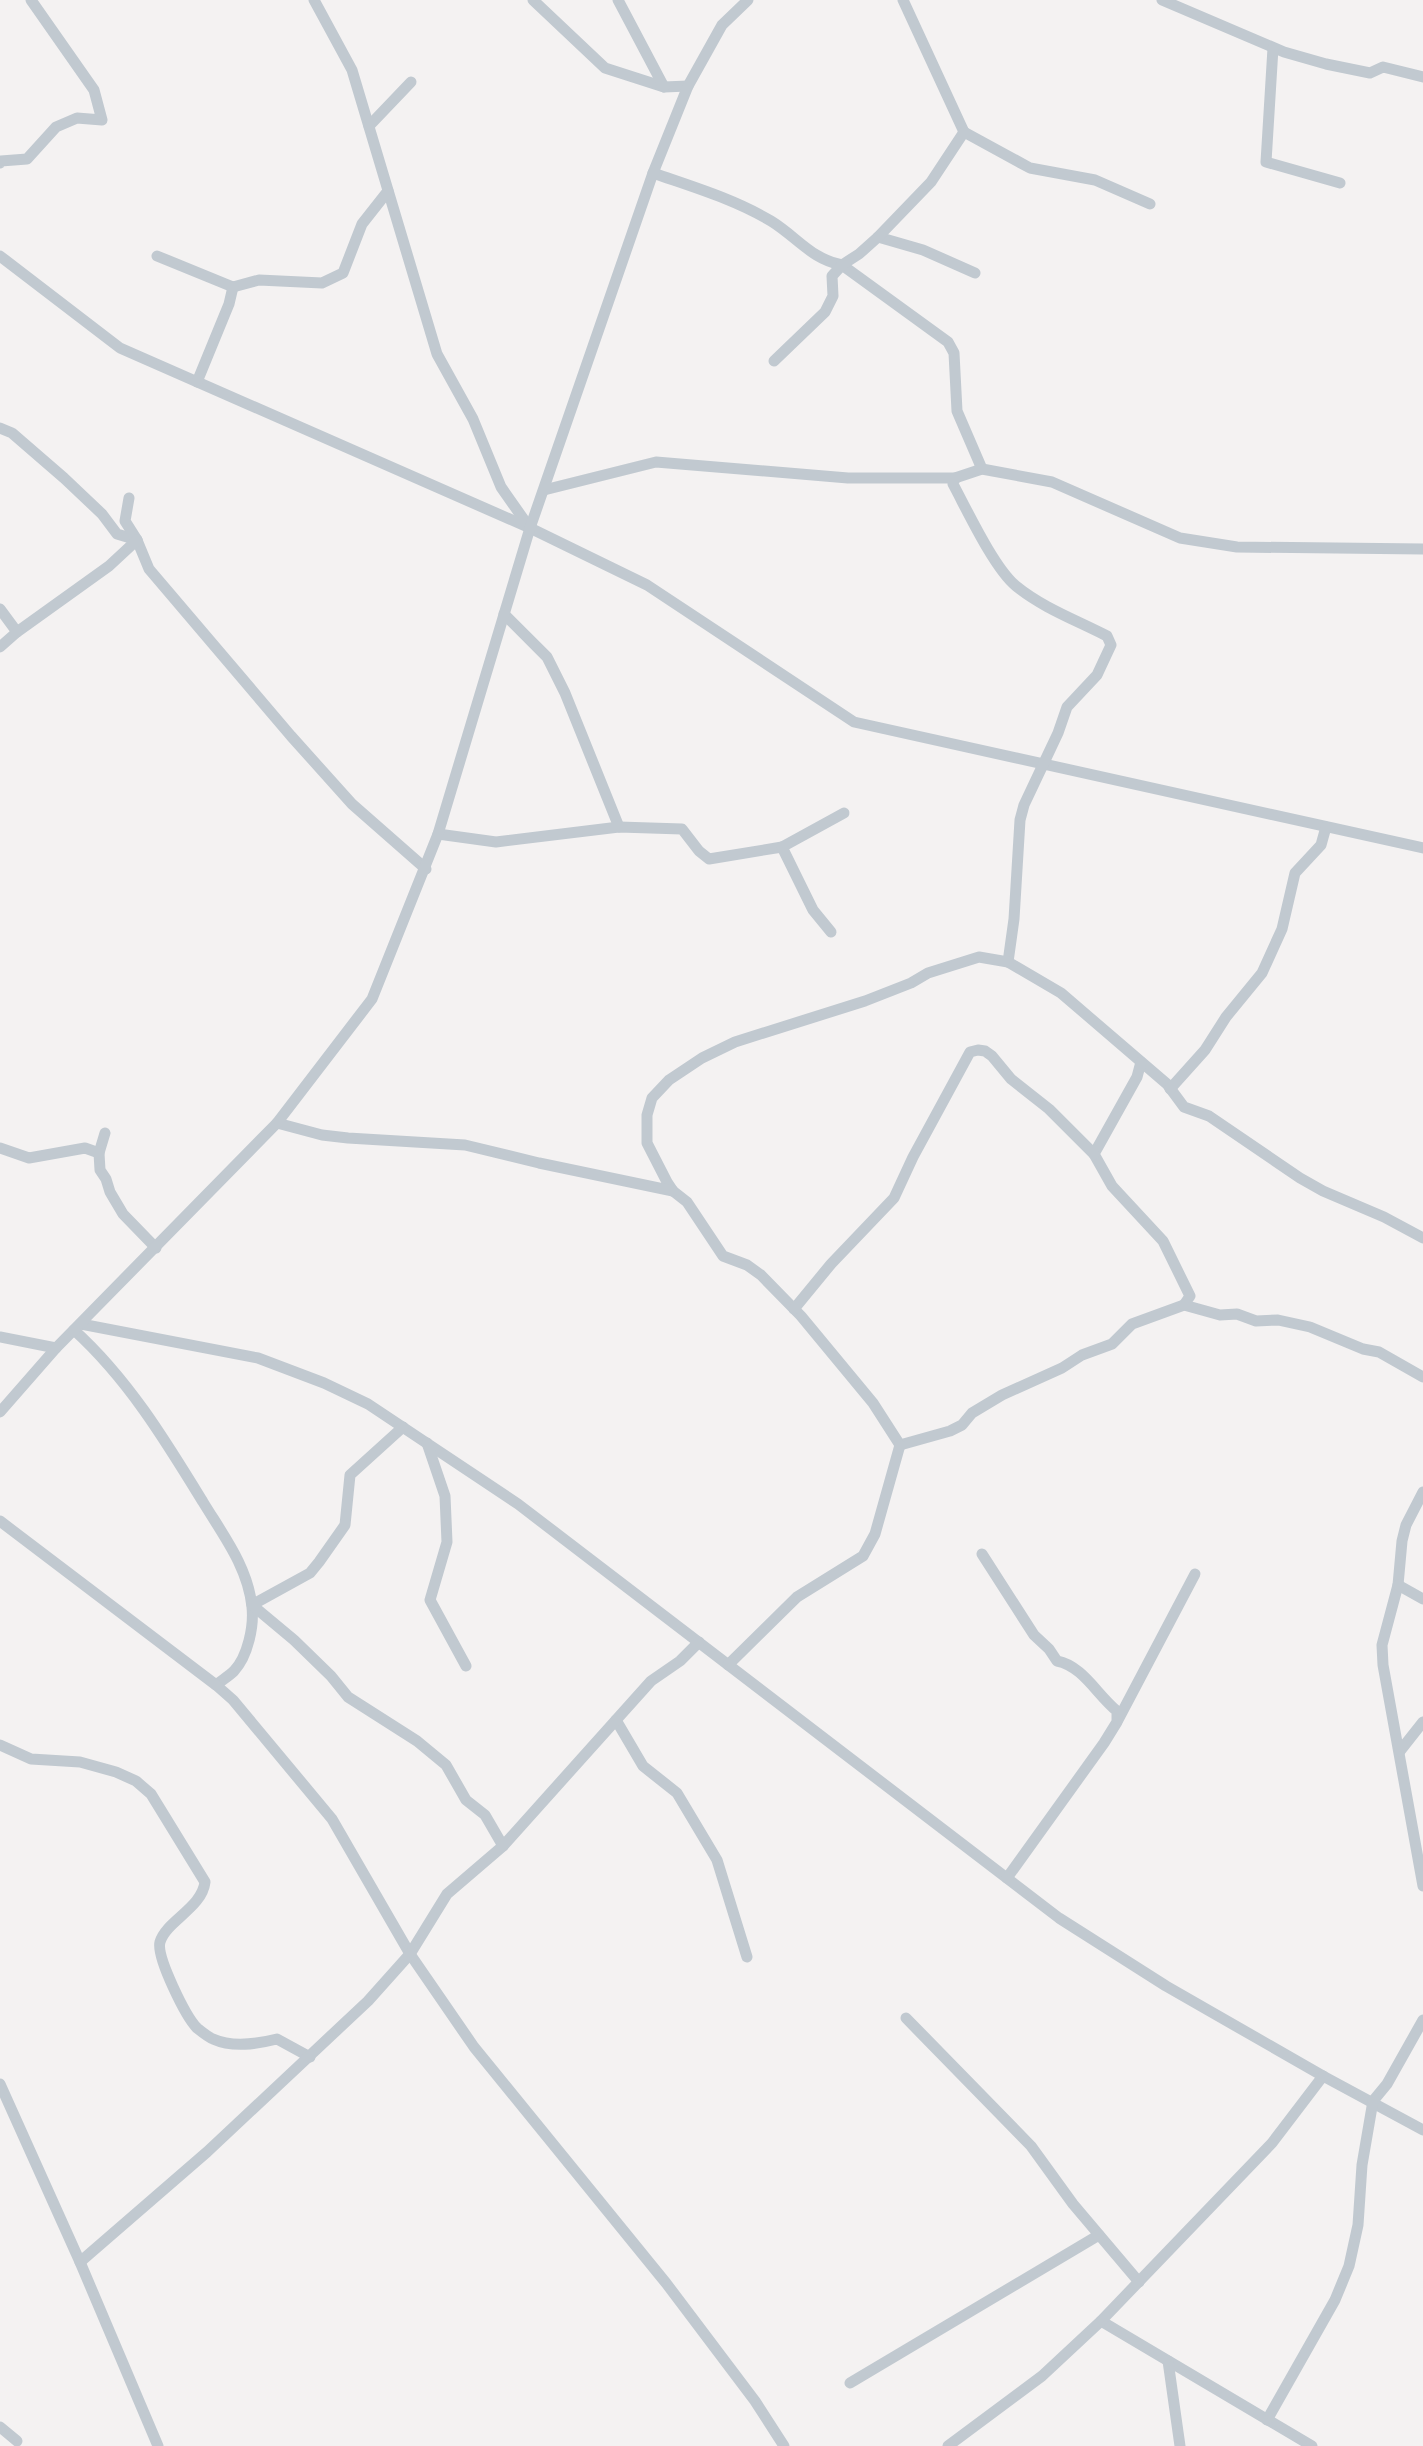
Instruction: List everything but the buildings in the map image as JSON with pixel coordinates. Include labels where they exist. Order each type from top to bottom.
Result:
[{"type":"street","points":[[0,163],[0,160],[27,159],[56,127],[77,118],[102,120],[94,90],[30,0]]},
{"type":"street","points":[[314,0],[352,70],[437,354],[473,419],[501,487],[530,528]]},
{"type":"street","points":[[534,0],[605,68],[664,87],[688,86]]},
{"type":"street","points":[[618,0],[664,87]]},
{"type":"street","points":[[0,1412],[56,1348],[277,1123],[372,999],[426,869],[438,834],[530,528],[653,173],[688,86],[722,25],[748,0]]},
{"type":"street","points":[[903,0],[964,132],[1030,168],[1095,180],[1150,204]]},
{"type":"street","points":[[1162,0],[1272,48],[1326,64],[1370,73],[1383,67],[1423,76]]},
{"type":"street","points":[[1272,48],[1266,162],[1340,183]]},
{"type":"street","points":[[369,126],[411,82]]},
{"type":"street","points":[[774,361],[824,312],[833,296],[832,276],[842,265],[860,254],[931,182],[964,132]]},
{"type":"street","points":[[653,173],[734,202],[772,222],[825,261],[842,265],[948,342],[954,353],[957,411],[982,469]]},
{"type":"street","points":[[156,256],[233,287],[260,280],[322,283],[343,273],[362,224],[388,191]]},
{"type":"street","points":[[878,236],[923,250],[975,273]]},
{"type":"street","points":[[0,256],[120,348],[530,528],[647,585],[854,722],[1423,848]]},
{"type":"street","points":[[196,382],[229,304],[233,287]]},
{"type":"street","points":[[0,428],[12,433],[64,478],[102,514],[117,534],[137,540]]},
{"type":"street","points":[[544,490],[656,462],[848,478],[955,478],[982,469],[1052,482],[1180,538],[1237,547],[1423,549]]},
{"type":"street","points":[[955,478],[953,484],[965,506],[996,560],[1014,585],[1040,603],[1107,636],[1111,645],[1097,675],[1067,707],[1044,764],[1024,805],[1020,820],[1014,919],[1008,962]]},
{"type":"street","points":[[129,498],[125,521],[137,540],[150,569],[291,736],[352,804],[426,869]]},
{"type":"street","points":[[0,647],[17,632],[109,566],[137,540]]},
{"type":"street","points":[[0,609],[17,632]]},
{"type":"street","points":[[504,614],[547,657],[565,693],[619,827]]},
{"type":"street","points":[[438,834],[496,842],[619,827],[682,829],[699,852],[709,859],[782,847],[844,813]]},
{"type":"street","points":[[1170,1089],[1205,1050],[1226,1016],[1262,973],[1282,930],[1295,874],[1320,845],[1326,827]]},
{"type":"street","points":[[782,847],[813,910],[831,932]]},
{"type":"street","points":[[728,1664],[797,1598],[863,1556],[875,1534],[900,1444],[873,1403],[794,1309],[761,1275],[747,1265],[723,1256],[686,1202],[673,1191],[647,1143],[647,1115],[652,1098],[669,1080],[702,1058],[735,1042],[865,1001],[911,983],[928,973],[979,957],[1008,962],[1061,993],[1141,1062],[1170,1089],[1184,1107],[1209,1116],[1300,1178],[1423,1238]]},
{"type":"street","points":[[794,1309],[830,1264],[894,1198],[913,1157],[970,1052],[978,1050],[986,1051],[992,1056],[1011,1079],[1049,1109],[1094,1154],[1112,1186],[1163,1241],[1190,1296],[1184,1305]]},
{"type":"street","points":[[1094,1154],[1137,1077],[1141,1062]]},
{"type":"street","points":[[277,1123],[322,1135],[465,1145],[539,1163],[673,1191]]},
{"type":"street","points":[[105,1133],[99,1153],[100,1170],[123,1214],[156,1248]]},
{"type":"street","points":[[0,1148],[29,1158],[85,1148],[99,1153]]},
{"type":"street","points":[[900,1444],[950,1431],[1002,1395],[1062,1368],[1082,1355],[1112,1344],[1132,1324],[1184,1305],[1220,1314],[1237,1314],[1256,1321],[1278,1320],[1310,1327],[1364,1349],[1379,1352],[1423,1377]]},
{"type":"street","points":[[77,1327],[258,1358],[368,1404],[518,1504],[1059,1918],[1166,1986],[1323,2076],[1373,2101],[1423,2130]]},
{"type":"street","points":[[77,1327],[148,1413],[243,1567],[252,1605],[249,1637],[243,1657],[234,1671],[216,1685]]},
{"type":"street","points":[[0,1337],[56,1348]]},
{"type":"street","points":[[252,1605],[310,1573],[345,1525],[350,1475],[403,1427]]},
{"type":"street","points":[[426,1443],[445,1496],[447,1542],[430,1600],[466,1666]]},
{"type":"street","points":[[1423,1492],[1406,1525],[1402,1541],[1398,1585],[1382,1645],[1383,1665],[1423,1886]]},
{"type":"street","points":[[0,1521],[216,1685],[233,1700],[332,1819],[410,1954],[474,2047],[666,2283],[754,2401],[784,2446]]},
{"type":"street","points":[[982,1554],[1034,1635],[1049,1649],[1057,1661],[1068,1663],[1079,1671],[1104,1700],[1117,1711],[1117,1722]]},
{"type":"street","points":[[1007,1878],[1068,1795],[1117,1722],[1195,1574]]},
{"type":"street","points":[[1398,1585],[1423,1599]]},
{"type":"street","points":[[252,1605],[294,1640],[331,1676],[348,1696],[418,1740],[441,1760],[446,1765],[466,1800],[485,1816],[503,1846]]},
{"type":"street","points":[[80,2262],[208,2152],[368,2001],[410,1954],[447,1894],[503,1846],[651,1681],[680,1661],[699,1642]]},
{"type":"street","points":[[616,1720],[643,1766],[676,1794],[717,1860],[746,1957]]},
{"type":"street","points":[[1400,1751],[1423,1722]]},
{"type":"street","points":[[0,1745],[31,1759],[80,1762],[116,1772],[136,1781],[151,1794],[205,1882],[200,1897],[164,1935],[159,1946],[170,1982],[196,2028],[213,2039],[229,2044],[260,2043],[277,2039],[310,2057]]},
{"type":"street","points":[[906,2018],[1031,2146],[1073,2204],[1139,2282]]},
{"type":"street","points":[[1267,2420],[1335,2300],[1349,2266],[1358,2225],[1362,2165],[1373,2101],[1387,2084],[1423,2020]]},
{"type":"street","points":[[948,2446],[1042,2376],[1101,2321],[1272,2143],[1323,2076]]},
{"type":"street","points":[[0,2084],[80,2262],[158,2446]]},
{"type":"street","points":[[850,2383],[1099,2234]]},
{"type":"street","points":[[1101,2321],[1312,2446]]},
{"type":"street","points":[[1168,2361],[1180,2446]]},
{"type":"street","points":[[0,2428],[17,2440]]}]
